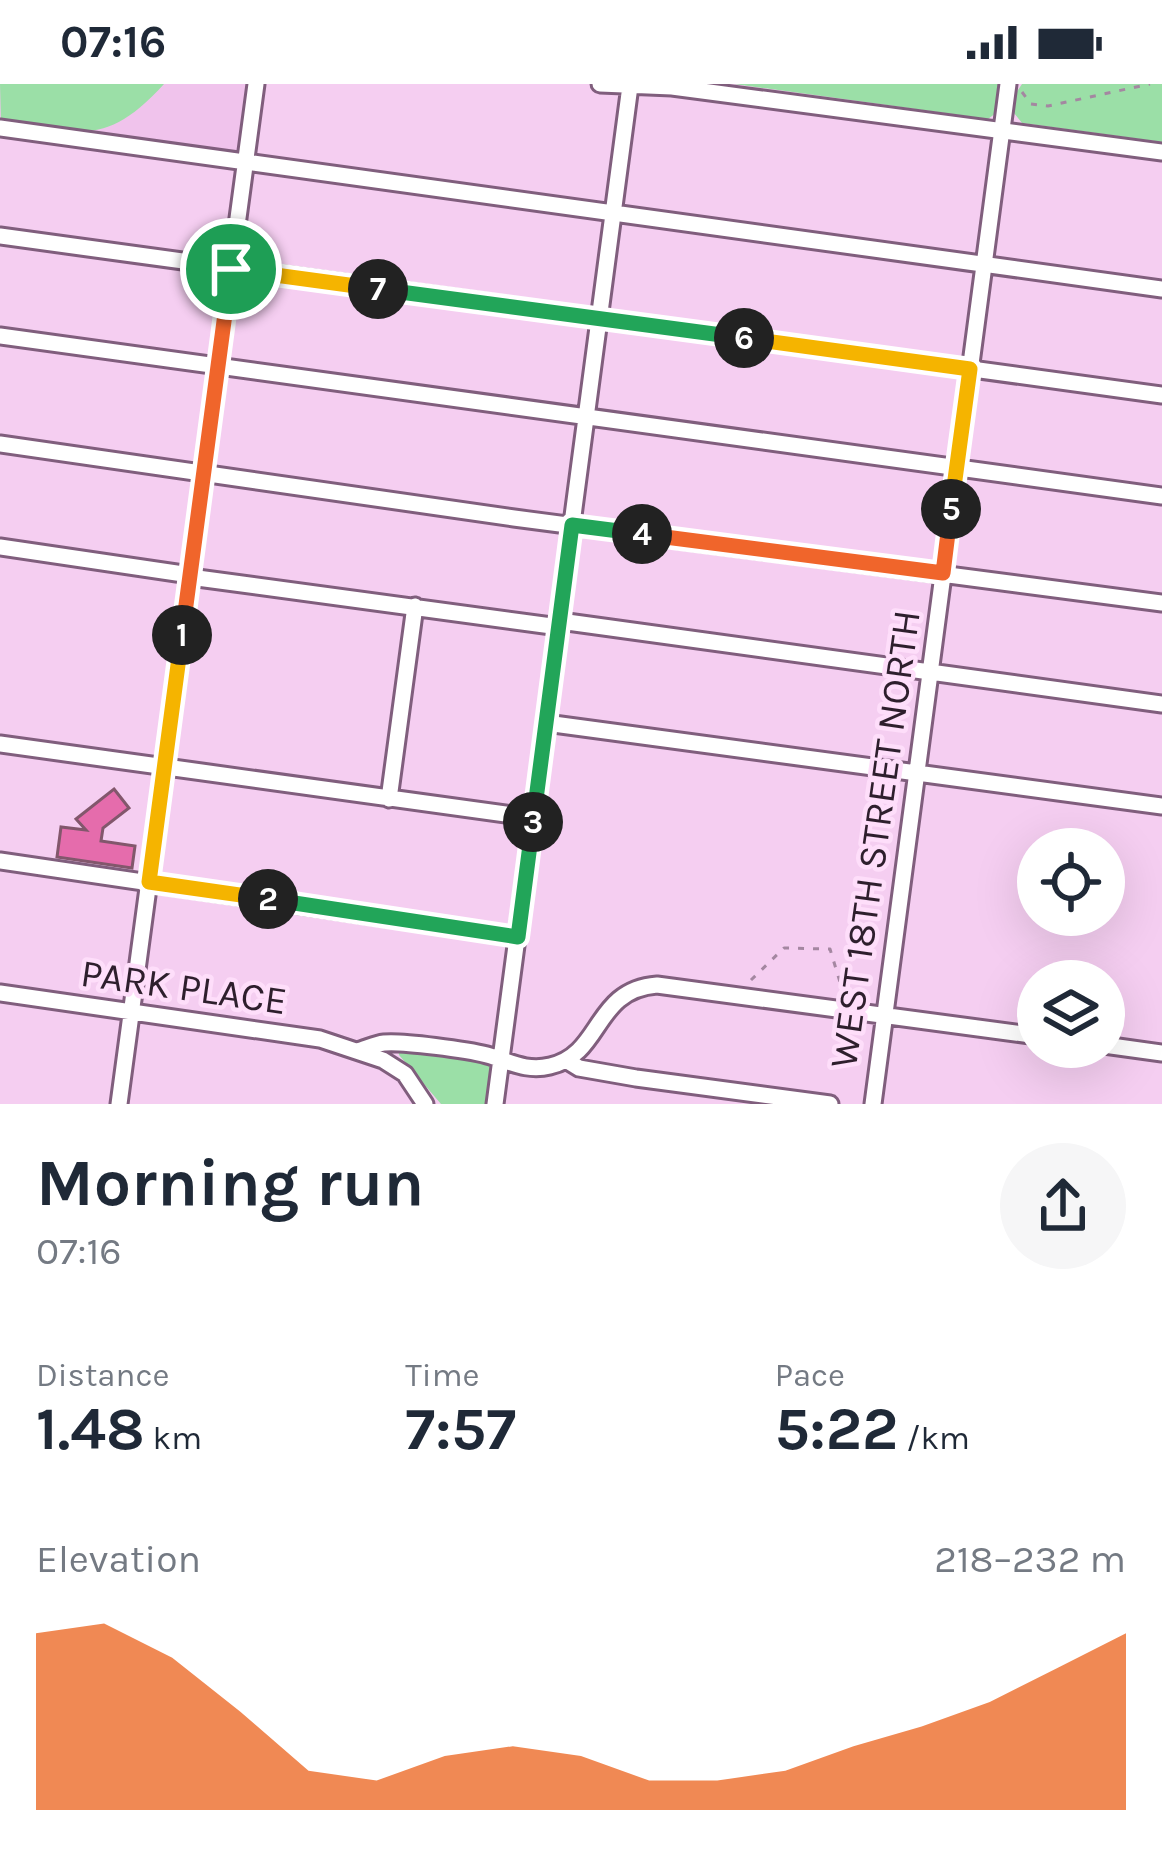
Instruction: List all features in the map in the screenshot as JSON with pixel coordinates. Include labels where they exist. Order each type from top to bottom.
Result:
[{"type":"street","points":[[119,1104],[256,84]]},
{"type":"street","points":[[600,84],[672,87],[1162,152]]},
{"type":"street","name":"WEST 18TH STREET NORTH","points":[[872,1104],[1008,84]]},
{"type":"street","points":[[495,1104],[630,86]]},
{"type":"street","points":[[0,128],[1162,289]]},
{"type":"street","points":[[0,236],[1162,395]]},
{"type":"street","points":[[0,336],[1162,496]]},
{"type":"street","points":[[0,444],[1162,603]]},
{"type":"street","points":[[0,548],[1162,704]]},
{"type":"street","points":[[389,799],[416,605]]},
{"type":"street","points":[[546,723],[1162,806]]},
{"type":"street","points":[[0,744],[534,818]]},
{"type":"street","points":[[0,861],[518,937]]},
{"type":"street","points":[[566,1060],[591,1037],[611,1003],[638,986],[1017,1033]]},
{"type":"street","name":"PARK PLACE","points":[[0,993],[320,1039],[383,1060],[405,1075],[425,1104]]},
{"type":"street","name":"PARK PLACE","points":[[356,1051],[385,1042],[488,1055],[523,1068],[549,1067],[566,1060],[579,1069],[830,1104]]},
{"type":"street","points":[[1125,1049],[1162,1053]]},
{"type":"path","points":[[1021,84],[1022,96],[1031,104],[1048,106],[1150,84]]},
{"type":"path","points":[[751,980],[784,948],[830,949],[843,992]]},
{"type":"shaded area","points":[[0,84],[248,84],[238,156],[0,122]]},
{"type":"green space","points":[[0,84],[164,84],[125,118],[107,127],[71,132],[1,122]]},
{"type":"green space","points":[[734,84],[1000,84],[996,113],[988,119]]},
{"type":"green space","points":[[1022,84],[1162,84],[1162,142],[1022,123],[1014,113]]},
{"type":"green space","points":[[398,1048],[493,1063],[488,1104],[441,1104]]},
{"type":"building","points":[[114,789],[129,808],[103,828],[101,841],[135,846],[132,868],[57,857],[61,827],[86,830],[76,819]]},
{"type":"route","points":[[231,269],[970,369],[943,573],[572,525],[518,937],[149,882],[231,269]]}]
